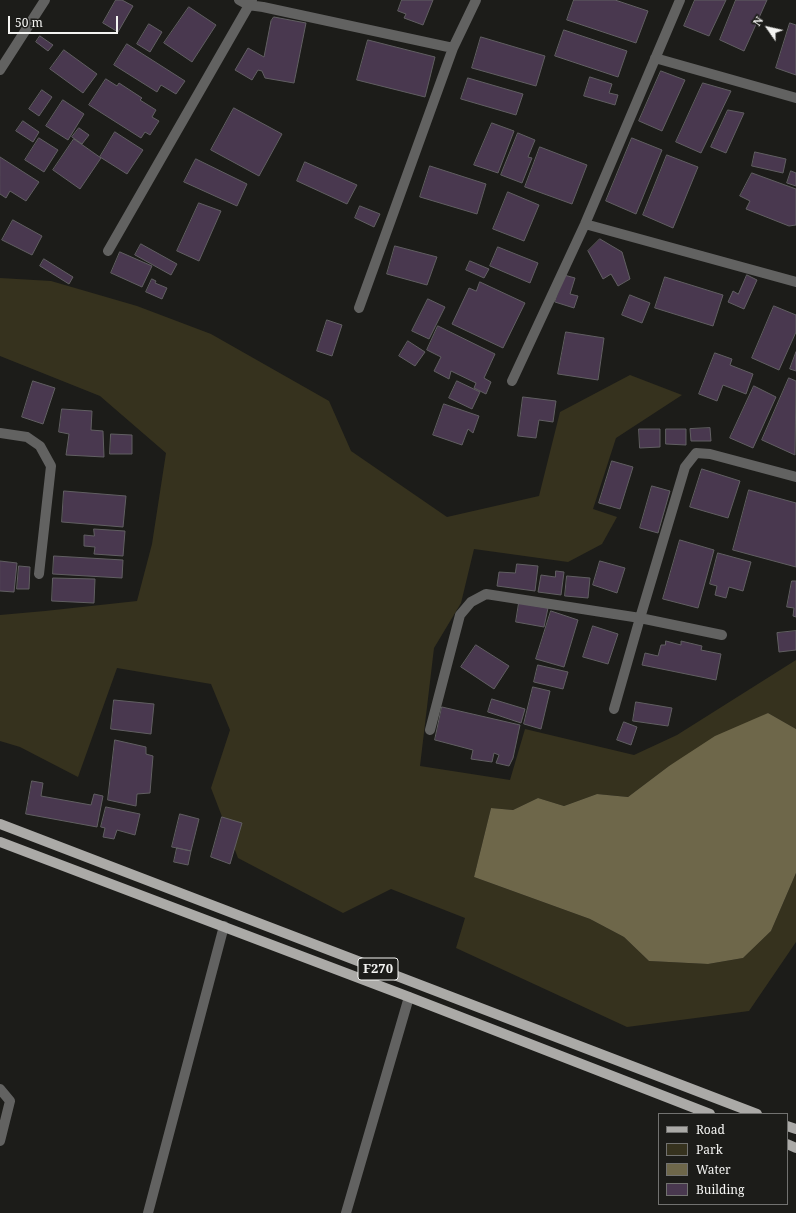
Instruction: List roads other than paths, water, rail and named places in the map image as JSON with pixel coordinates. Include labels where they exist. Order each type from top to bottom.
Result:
[{"type":"main road","name":"F270","points":[[0,824],[753,1113]]},
{"type":"main road","name":"F270","points":[[0,842],[224,926],[707,1113]]},
{"type":"street","points":[[0,70],[45,0]]},
{"type":"street","points":[[359,308],[454,48],[476,0]]},
{"type":"street","points":[[512,381],[585,224],[680,0]]},
{"type":"street","points":[[108,251],[246,2],[263,7],[454,48]]},
{"type":"street","points":[[655,58],[796,98]]},
{"type":"street","points":[[585,224],[796,282]]},
{"type":"street","points":[[0,433],[27,437],[40,446],[51,466],[39,574]]},
{"type":"street","points":[[614,709],[686,467],[696,453],[710,454],[796,477]]},
{"type":"street","points":[[430,730],[460,615],[471,602],[486,594],[640,618],[722,635]]},
{"type":"street","points":[[148,1213],[224,926]]},
{"type":"street","points":[[346,1213],[409,997]]},
{"type":"street","points":[[0,1089],[10,1101],[0,1141]]},
{"type":"water","points":[[768,713],[796,729],[796,873],[771,931],[743,958],[708,964],[649,961],[624,937],[590,919],[474,877],[491,808],[513,810],[538,798],[564,806],[597,794],[628,797],[669,766],[715,736]]}]
